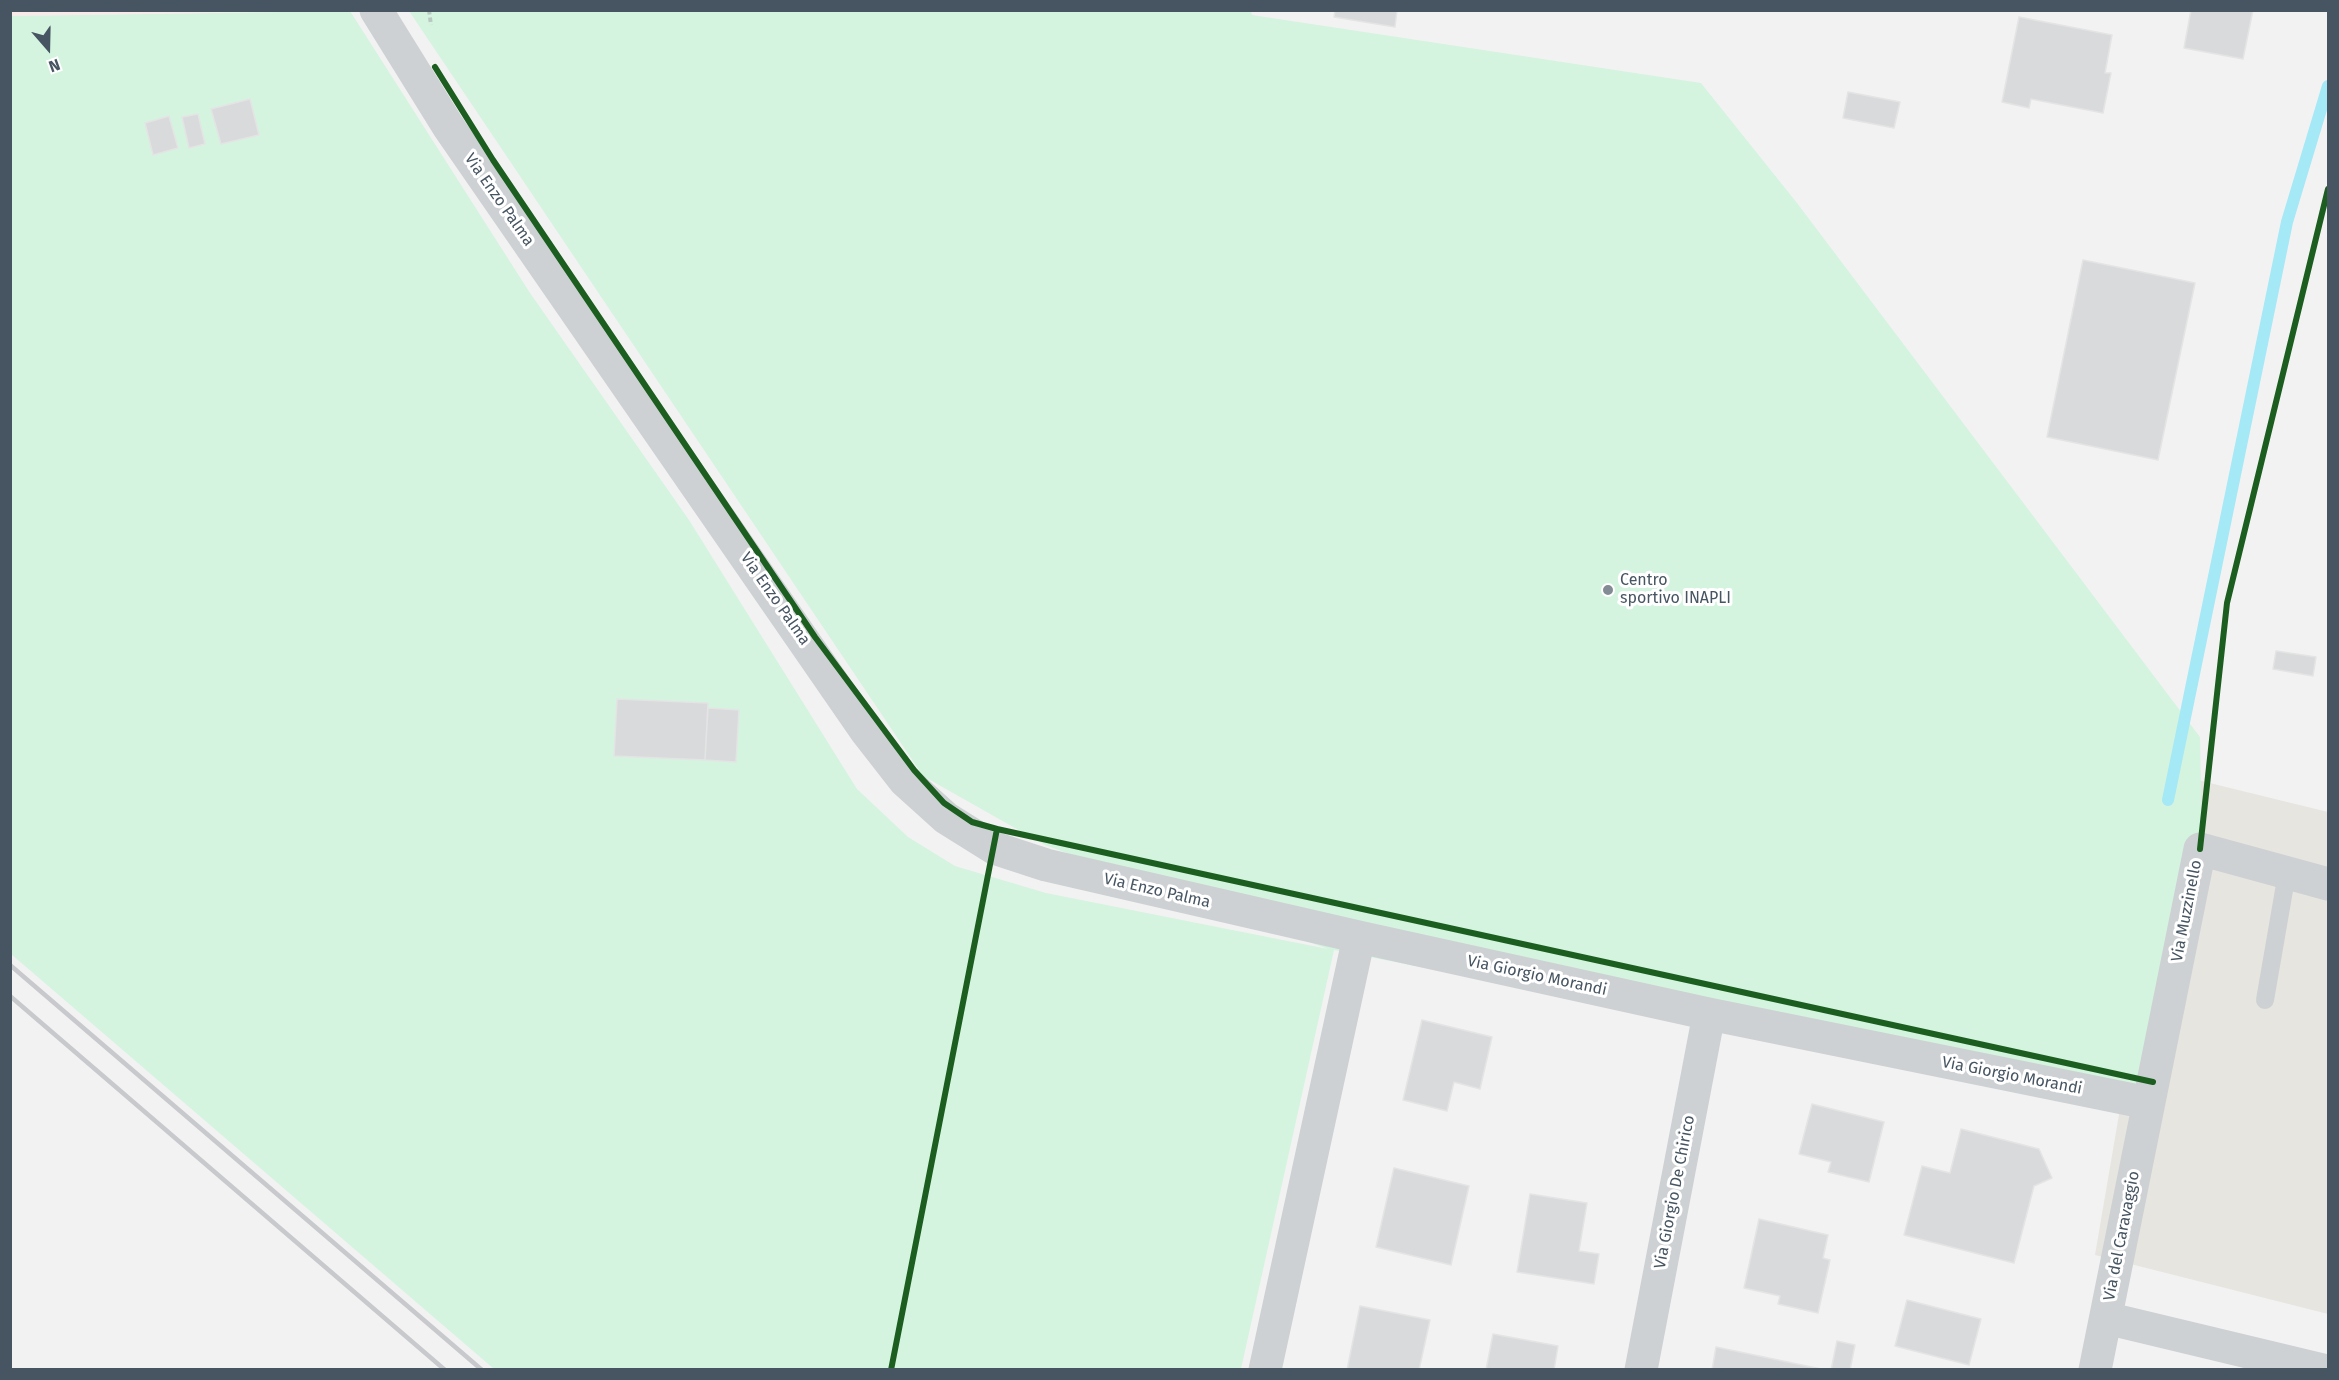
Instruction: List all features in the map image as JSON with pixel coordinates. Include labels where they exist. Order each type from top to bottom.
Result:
[{"type":"street","name":"Via Enzo Palma","points":[[376,10],[448,126],[866,731],[905,781],[946,818],[994,848],[1046,866],[1359,937]]},
{"type":"street","name":"Via Muzzinello","points":[[2148,1103],[2200,849],[2328,884]]},
{"type":"street","name":"Via Giorgio Morandi","points":[[1359,937],[1709,1014],[2148,1103]]},
{"type":"street","points":[[1265,1370],[1359,937]]},
{"type":"street","name":"Via Giorgio De Chirico","points":[[1641,1370],[1709,1014]]},
{"type":"street","name":"Via del Caravaggio","points":[[2095,1370],[2148,1103]]},
{"type":"street","points":[[2106,1318],[2323,1370]]},
{"type":"lane","points":[[2265,1000],[2286,873]]},
{"type":"shaded area","points":[[10,11],[307,11],[11,16]]},
{"type":"shaded area","points":[[2177,775],[2328,812],[2328,1314],[2095,1255]]},
{"type":"green space","points":[[350,11],[530,293],[689,520],[857,789],[908,837],[955,866],[1046,893],[1328,949],[1045,845],[923,776],[409,11],[1251,11],[1252,15],[1701,83],[1797,203],[2200,737],[2202,845],[2157,1112],[1334,950],[1241,1369],[494,1369],[11,954],[10,16]]},
{"type":"building","points":[[1335,10],[1397,10],[1395,27],[1334,17]]},
{"type":"building","points":[[2191,10],[2253,10],[2243,59],[2184,48]]},
{"type":"building","points":[[2019,17],[2112,35],[2105,73],[2111,73],[2103,113],[2031,99],[2029,108],[2002,102]]},
{"type":"building","points":[[1848,92],[1900,102],[1894,128],[1843,118]]},
{"type":"building","points":[[250,99],[259,135],[221,144],[211,109]]},
{"type":"building","points":[[198,114],[205,144],[189,148],[182,117]]},
{"type":"building","points":[[169,116],[178,148],[153,155],[145,123]]},
{"type":"building","points":[[2083,260],[2195,283],[2158,460],[2047,437]]},
{"type":"building","points":[[2276,651],[2316,657],[2313,676],[2273,669]]},
{"type":"building","points":[[617,699],[708,703],[705,760],[614,756]]},
{"type":"building","points":[[708,708],[739,710],[736,762],[705,760]]},
{"type":"building","points":[[1422,1020],[1492,1037],[1480,1089],[1454,1082],[1447,1111],[1403,1100]]},
{"type":"building","points":[[1812,1104],[1884,1122],[1869,1182],[1828,1172],[1831,1162],[1799,1154]]},
{"type":"building","points":[[1961,1129],[2039,1149],[2052,1178],[2034,1186],[2014,1263],[1904,1235],[1922,1166],[1950,1173]]},
{"type":"building","points":[[1394,1168],[1469,1186],[1451,1265],[1376,1247]]},
{"type":"building","points":[[1530,1194],[1587,1203],[1579,1251],[1599,1254],[1594,1284],[1517,1272]]},
{"type":"building","points":[[1759,1219],[1828,1235],[1823,1258],[1830,1260],[1818,1313],[1778,1304],[1780,1296],[1744,1288]]},
{"type":"building","points":[[1907,1300],[1981,1319],[1969,1365],[1895,1346]]},
{"type":"building","points":[[1360,1306],[1430,1320],[1419,1370],[1347,1370]]},
{"type":"building","points":[[1493,1334],[1558,1346],[1554,1370],[1486,1370]]},
{"type":"building","points":[[1837,1341],[1855,1345],[1850,1370],[1831,1370]]},
{"type":"building","points":[[1716,1347],[1826,1370],[1712,1370]]},
{"type":"waterway","points":[[2168,800],[2287,222],[2328,86]]},
{"type":"railway","points":[[10,965],[482,1370]]},
{"type":"railway","points":[[10,996],[445,1370]]},
{"type":"cycle path","points":[[435,67],[493,160],[815,637],[914,770],[944,803],[972,822],[997,829],[891,1370]]},
{"type":"cycle path","points":[[2200,849],[2227,603],[2328,189]]},
{"type":"cycle path","points":[[997,829],[2153,1082]]},
{"type":"place","name":"Centro sportivo INAPLI","points":[[1608,590]]}]
